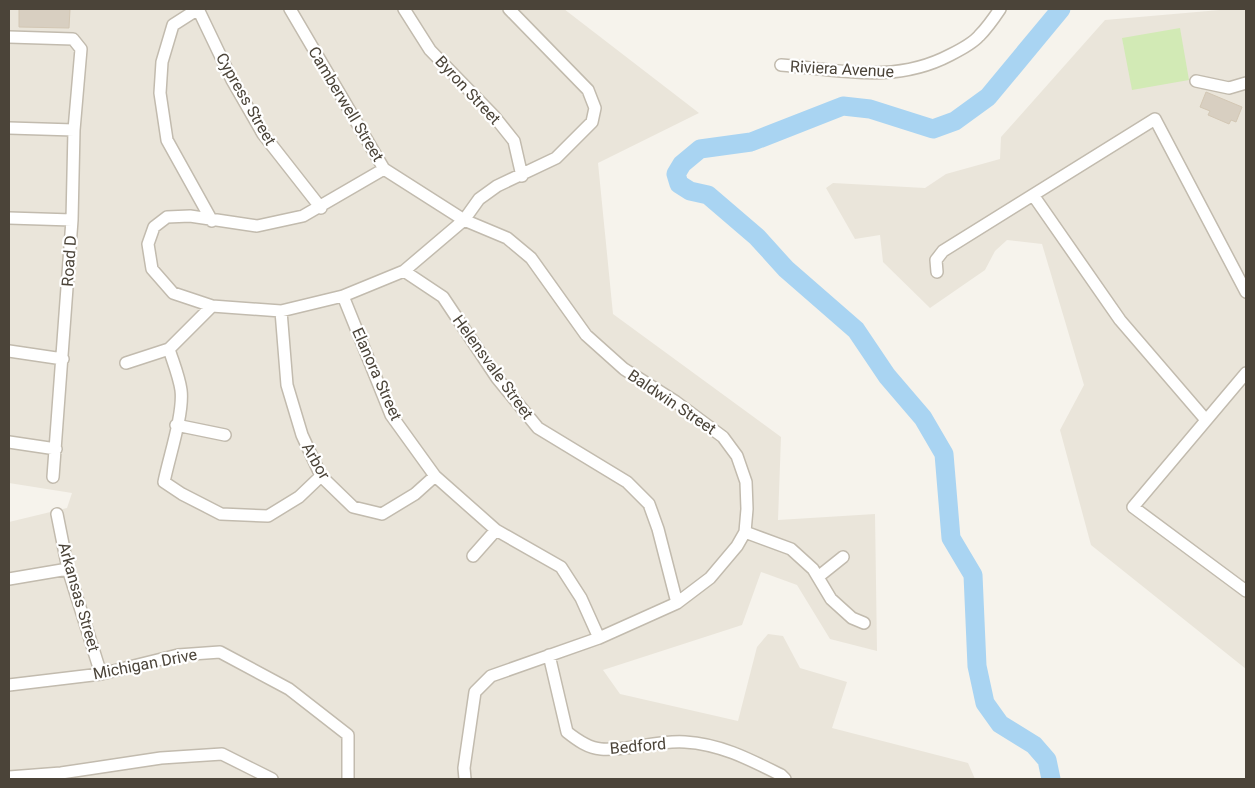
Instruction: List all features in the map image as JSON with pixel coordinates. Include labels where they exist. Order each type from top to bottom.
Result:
[{"type":"street","points":[[198,9],[173,25],[162,62],[160,93],[167,140],[212,221]]},
{"type":"street","name":"Cypress Street","points":[[198,9],[232,80],[263,134],[320,208]]},
{"type":"street","name":"Camberwell Street","points":[[290,9],[384,169],[464,220]]},
{"type":"street","name":"Byron Street","points":[[404,9],[430,50],[494,116],[514,141],[522,176]]},
{"type":"street","points":[[384,169],[304,216],[257,226],[212,221],[190,216],[167,217],[154,226],[148,244],[152,268],[173,293],[212,306],[281,311],[343,296],[404,271],[464,220],[479,199],[497,186],[522,176],[556,158],[592,122],[595,108],[588,90],[509,9]]},
{"type":"street","name":"Riviera Avenue","points":[[781,65],[875,74],[899,73],[932,64],[979,37],[1000,9]]},
{"type":"street","name":"Road D","points":[[9,37],[73,39],[80,44],[74,130],[72,220],[53,477]]},
{"type":"street","points":[[1196,82],[1229,88],[1246,84]]},
{"type":"street","points":[[937,272],[936,260],[943,251],[1154,119],[1246,292]]},
{"type":"street","points":[[9,128],[74,130]]},
{"type":"street","points":[[1033,195],[1120,320],[1206,420]]},
{"type":"street","points":[[9,218],[72,220]]},
{"type":"street","name":"Baldwin Street","points":[[464,220],[507,238],[531,258],[586,335],[624,369],[676,402],[723,437],[737,456],[746,482],[747,509],[745,532],[737,546],[710,578],[677,603],[599,638],[490,676],[475,692],[464,779]]},
{"type":"street","name":"Helensvale Street","points":[[404,271],[443,297],[497,378],[538,428],[627,482],[649,504],[658,529],[677,603]]},
{"type":"street","name":"Elanora Street","points":[[343,296],[391,415],[436,476],[496,530],[561,567],[580,598],[599,638]]},
{"type":"street","points":[[126,363],[169,348],[212,306]]},
{"type":"street","name":"Arbor","points":[[281,311],[287,385],[302,435],[321,476],[353,508],[382,514],[415,494],[436,476]]},
{"type":"street","points":[[169,348],[181,390],[181,412],[176,425],[164,482],[182,494],[221,514],[268,516],[299,497],[321,476]]},
{"type":"street","points":[[9,351],[63,359]]},
{"type":"street","points":[[1246,373],[1133,507],[1246,591]]},
{"type":"street","points":[[176,425],[225,435]]},
{"type":"street","points":[[9,442],[56,449]]},
{"type":"street","name":"Arkansas Street","points":[[57,517],[68,569],[101,674]]},
{"type":"street","points":[[473,556],[496,530]]},
{"type":"street","points":[[745,532],[791,550],[813,569],[831,599],[852,618],[864,623]]},
{"type":"street","points":[[818,577],[843,557]]},
{"type":"street","points":[[9,578],[68,569]]},
{"type":"street","name":"Michigan Drive","points":[[9,685],[101,674],[178,655],[220,652],[289,690],[348,735],[348,779]]},
{"type":"street","name":"Bedford","points":[[549,655],[567,732],[584,744],[600,749],[682,742],[712,745],[744,756],[781,775],[785,779]]},
{"type":"street","points":[[9,777],[161,758],[222,754],[272,779]]},
{"type":"shaded area","points":[[9,9],[564,9],[699,113],[598,163],[613,314],[781,437],[778,520],[875,514],[877,651],[830,639],[797,585],[761,572],[742,625],[603,670],[620,694],[738,721],[757,647],[768,634],[783,636],[800,668],[847,682],[832,728],[968,763],[975,779],[9,779],[9,522],[67,508],[72,493],[9,483]]},
{"type":"shaded area","points":[[1246,9],[1246,669],[1091,545],[1060,430],[1084,385],[1042,244],[1007,240],[995,251],[985,270],[930,308],[883,262],[880,235],[855,239],[826,188],[833,183],[925,188],[946,174],[1000,159],[1001,137],[1105,20]]},
{"type":"green space","points":[[1180,28],[1189,80],[1132,90],[1122,38]]},
{"type":"building","points":[[19,9],[70,9],[69,28],[19,27]]},
{"type":"building","points":[[1206,92],[1242,107],[1236,122],[1231,120],[1229,124],[1208,115],[1210,111],[1200,107]]},
{"type":"waterway","points":[[1051,779],[1047,760],[1034,745],[1000,724],[985,703],[977,666],[973,575],[951,538],[944,454],[923,418],[887,376],[856,330],[786,269],[757,237],[708,195],[690,191],[679,184],[676,174],[682,164],[700,149],[751,142],[843,106],[870,109],[933,129],[955,121],[988,97],[1061,9]]}]
